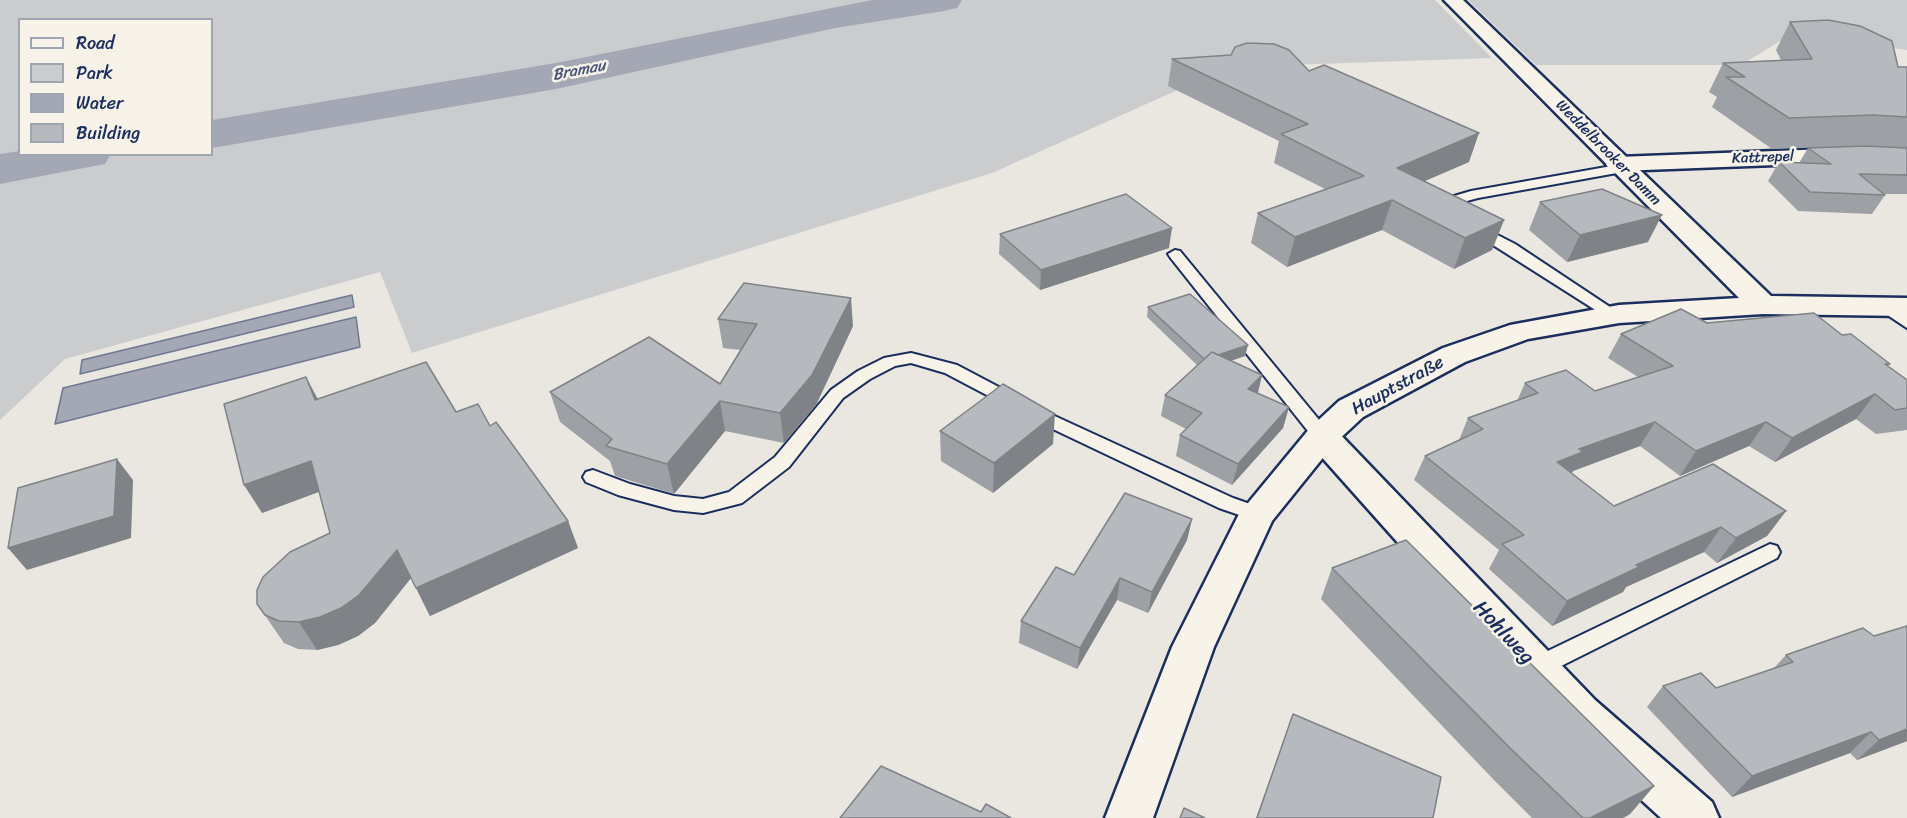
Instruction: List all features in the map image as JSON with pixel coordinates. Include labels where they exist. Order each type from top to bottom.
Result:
[{"type":"street","name":"Weddelbrooker Damm","points":[[1453,0],[1763,305]]},
{"type":"street","name":"Kattrepel","points":[[1621,166],[1854,155],[1907,158]]},
{"type":"street","name":"Hauptstraße","points":[[1129,818],[1193,647],[1257,514],[1322,436],[1351,409],[1454,355],[1521,331],[1614,315],[1763,305],[1900,312]]},
{"type":"street","name":"Hohlweg","points":[[1322,436],[1579,714],[1695,818]]},
{"type":"lane","points":[[1614,315],[1510,247],[1449,211],[1449,202],[1476,194],[1621,166]]},
{"type":"lane","points":[[1174,254],[1322,436]]},
{"type":"lane","points":[[593,477],[625,490],[674,503],[703,506],[735,498],[759,482],[782,462],[837,394],[864,375],[890,362],[911,358],[951,369],[1042,417],[1226,503],[1257,514]]},
{"type":"lane","points":[[1535,668],[1770,552]]},
{"type":"green space","points":[[0,0],[1435,0],[1492,58],[1229,67],[992,173],[412,353],[380,272],[65,359],[0,420]]},
{"type":"green space","points":[[1468,0],[1907,0],[1907,50],[1793,33],[1741,65],[1536,65]]},
{"type":"water","points":[[352,295],[354,307],[80,374],[82,360]]},
{"type":"water","points":[[356,317],[360,347],[55,424],[63,388]]},
{"type":"building","points":[[1828,20],[1860,26],[1892,41],[1898,67],[1907,67],[1907,117],[1873,115],[1789,118],[1726,77],[1745,77],[1723,63],[1812,59],[1790,22]]},
{"type":"building","points":[[1247,43],[1274,44],[1289,50],[1309,71],[1324,65],[1479,133],[1397,168],[1504,220],[1465,238],[1392,200],[1295,237],[1258,213],[1364,176],[1281,134],[1308,124],[1172,59],[1231,55],[1235,47]]},
{"type":"building","points":[[1865,146],[1907,148],[1907,175],[1859,174],[1885,195],[1810,192],[1779,162],[1831,164],[1808,148]]},
{"type":"building","points":[[1602,189],[1662,215],[1580,235],[1540,202]]},
{"type":"building","points":[[1126,194],[1172,228],[1041,270],[1000,234]]},
{"type":"building","points":[[744,283],[851,298],[812,375],[780,413],[720,401],[667,464],[606,446],[612,439],[550,392],[649,337],[720,384],[757,324],[718,319]]},
{"type":"building","points":[[1190,294],[1248,345],[1218,355],[1212,352],[1204,359],[1148,307]]},
{"type":"building","points":[[1681,309],[1707,323],[1814,313],[1842,335],[1851,334],[1907,380],[1907,408],[1895,410],[1875,394],[1792,438],[1766,422],[1696,451],[1655,422],[1579,449],[1583,452],[1557,462],[1614,506],[1713,464],[1786,511],[1736,538],[1721,527],[1636,565],[1639,567],[1567,601],[1502,544],[1524,535],[1425,456],[1483,429],[1468,418],[1538,393],[1525,383],[1566,370],[1595,391],[1673,366],[1621,334]]},
{"type":"building","points":[[1212,352],[1262,375],[1248,389],[1289,407],[1238,464],[1180,435],[1202,413],[1165,395]]},
{"type":"building","points":[[426,362],[456,412],[478,404],[490,426],[496,422],[568,521],[416,588],[397,550],[359,595],[341,608],[320,617],[299,622],[279,621],[265,615],[257,604],[257,590],[263,577],[290,552],[330,533],[311,461],[244,485],[224,404],[306,377],[315,400]]},
{"type":"building","points":[[1003,384],[1055,414],[994,463],[940,431]]},
{"type":"building","points":[[117,459],[114,516],[8,548],[18,488]]},
{"type":"building","points":[[1125,493],[1192,519],[1152,592],[1120,578],[1080,648],[1021,621],[1056,567],[1074,575]]},
{"type":"building","points":[[1406,540],[1654,786],[1590,818],[1583,818],[1511,749],[1332,568]]},
{"type":"building","points":[[1907,626],[1907,729],[1879,740],[1871,732],[1752,776],[1663,686],[1701,673],[1716,688],[1793,662],[1786,655],[1863,628],[1874,636]]},
{"type":"building","points":[[1293,714],[1441,777],[1433,818],[1257,818]]},
{"type":"building","points":[[881,766],[981,812],[986,804],[1011,818],[840,818]]},
{"type":"building","points":[[1184,808],[1205,818],[1180,818]]},
{"type":"waterway","name":"Bramau","points":[[213,134],[556,76],[835,17],[944,0]]},
{"type":"waterway","name":"Bramau","points":[[0,169],[76,156]]}]
